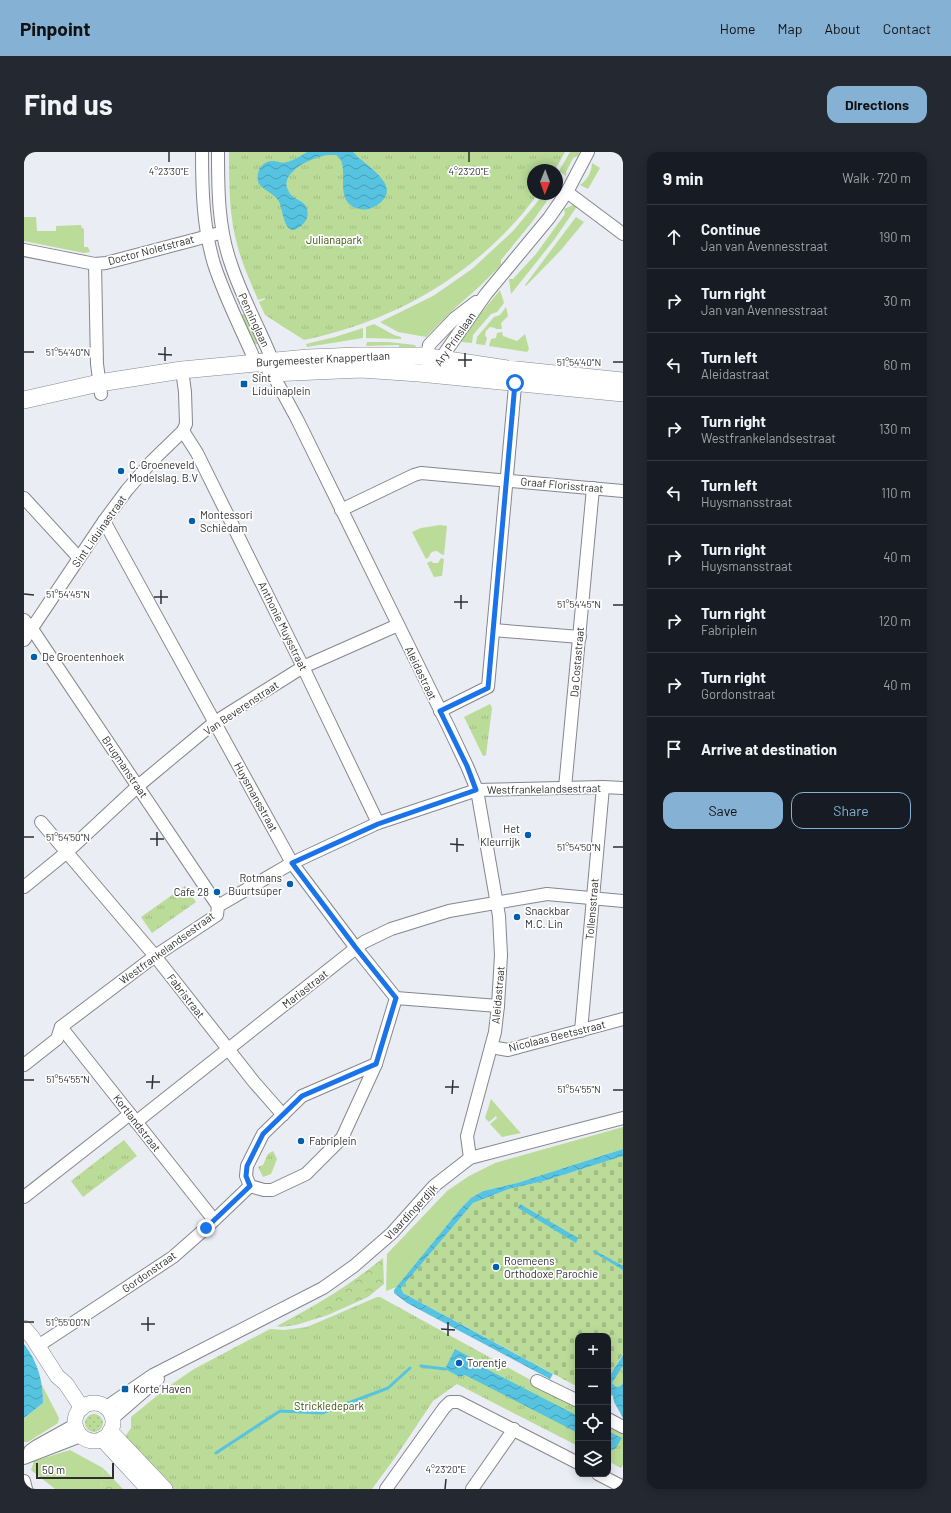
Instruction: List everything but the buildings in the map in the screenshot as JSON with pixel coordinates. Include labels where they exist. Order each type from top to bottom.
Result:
[{"type":"main road","name":"Burgemeester Knappertlaan","points":[[24,399],[182,375],[267,366],[308,358],[397,355],[434,358],[516,377],[623,393]]},
{"type":"main road","name":"Burgemeester Knappertlaan","points":[[267,366],[623,381]]},
{"type":"main road","name":"Burgemeester Knappertlaan","points":[[24,411],[80,398],[100,388]]},
{"type":"street","name":"Penninglaan","points":[[202,152],[202,192],[208,236],[215,264],[267,366]]},
{"type":"street","name":"Penninglaan","points":[[218,152],[218,190],[223,233],[230,262],[267,366]]},
{"type":"street","name":"Ary Prinslaan","points":[[431,374],[434,358],[549,218],[567,192],[588,152]]},
{"type":"street","points":[[567,192],[623,234]]},
{"type":"street","points":[[208,236],[223,233]]},
{"type":"street","name":"Doctor Noletstraat","points":[[24,250],[95,264],[106,263],[208,236]]},
{"type":"street","points":[[95,264],[97,364],[100,388]]},
{"type":"street","name":"Ary Prinslaan","points":[[434,358],[429,345],[455,318],[486,294]]},
{"type":"street","name":"Aleidastraat","points":[[267,366],[398,625],[467,766],[476,790],[499,916],[501,955],[498,1006],[491,1047],[467,1136],[470,1158]]},
{"type":"street","points":[[182,375],[186,424],[183,431]]},
{"type":"street","points":[[440,711],[488,688],[516,377]]},
{"type":"street","name":"Sint Liduinastraat","points":[[24,640],[28,624],[79,558],[104,521],[152,461],[183,431]]},
{"type":"street","name":"Anthonie Muysstraat","points":[[183,431],[197,453],[378,824]]},
{"type":"street","name":"Graaf Florisstraat","points":[[341,510],[421,473],[623,491]]},
{"type":"street","name":"Da Costastraat","points":[[565,788],[593,488]]},
{"type":"street","points":[[24,498],[79,558]]},
{"type":"street","name":"Huysmansstraat","points":[[104,521],[292,863],[396,998]]},
{"type":"street","name":"Brugmanstraat","points":[[28,624],[218,906]]},
{"type":"street","name":"Van Beverenstraat","points":[[24,887],[68,852],[138,786],[215,722],[303,668],[398,625]]},
{"type":"street","points":[[493,630],[580,637]]},
{"type":"street","name":"Westfrankelandsestraat","points":[[24,1065],[57,1040],[61,1027],[155,956],[217,915],[218,906],[292,863],[378,824],[476,790],[603,787],[623,788]]},
{"type":"street","name":"Tollensstraat","points":[[580,1031],[603,787]]},
{"type":"street","name":"Fabristraat","points":[[41,822],[155,956],[254,1082],[283,1115]]},
{"type":"street","name":"Mariastraat","points":[[24,1197],[228,1049],[364,942],[399,927],[449,911],[548,894],[623,901]]},
{"type":"street","points":[[376,1064],[302,1096],[263,1134],[247,1166],[246,1176],[250,1186],[264,1190],[272,1190],[306,1174],[342,1138],[376,1064],[396,998],[498,1006]]},
{"type":"street","name":"Nicolaas Beetsstraat","points":[[491,1047],[508,1050],[623,1019]]},
{"type":"street","name":"Kortlandstraat","points":[[61,1027],[214,1220]]},
{"type":"street","name":"Vlaardingerdijk","points":[[107,1424],[172,1366],[323,1288],[354,1266],[392,1233],[434,1186],[470,1158],[623,1118]]},
{"type":"street","name":"Gordonstraat","points":[[38,1346],[173,1257],[250,1186]]},
{"type":"street","points":[[24,1328],[32,1337],[57,1376],[59,1388],[90,1441],[107,1424]]},
{"type":"street","points":[[537,1381],[575,1400]]},
{"type":"street","points":[[386,1489],[444,1408],[450,1402],[459,1402],[575,1461]]},
{"type":"street","points":[[24,1457],[37,1446],[78,1421],[87,1405],[94,1404],[102,1406],[107,1424],[148,1489]]},
{"type":"street","points":[[611,1421],[623,1427]]},
{"type":"street","points":[[107,1424],[165,1489]]},
{"type":"street","points":[[472,1489],[514,1429]]},
{"type":"street","points":[[604,1477],[621,1486]]},
{"type":"street","points":[[24,1480],[26,1489]]},
{"type":"green space","name":"Julianapark","points":[[229,152],[565,152],[558,164],[527,164],[527,200],[533,200],[515,222],[490,247],[464,269],[435,289],[404,306],[372,320],[339,331],[304,340],[265,315],[259,302],[265,298],[258,300],[238,248],[231,212]]},
{"type":"green space","points":[[570,152],[580,152],[578,156],[573,158],[566,172],[566,176],[563,174],[563,164]]},
{"type":"green space","points":[[592,163],[600,168],[588,189],[580,185],[589,176]]},
{"type":"green space","points":[[539,200],[548,200],[501,260],[501,265],[426,337],[398,332],[380,322],[433,296],[472,269],[513,231]]},
{"type":"green space","points":[[573,205],[578,205],[554,240],[511,294],[509,279],[513,279],[536,254],[565,214],[564,209]]},
{"type":"green space","points":[[24,217],[36,217],[37,231],[56,231],[56,226],[81,225],[84,229],[84,247],[88,247],[90,252],[84,253],[24,241]]},
{"type":"green space","points":[[576,217],[584,222],[561,250],[526,286],[525,285]]},
{"type":"green space","points":[[500,290],[504,303],[497,312],[491,314],[473,335],[472,343],[461,342],[464,334]]},
{"type":"green space","points":[[506,307],[508,316],[501,323],[502,329],[490,327],[486,331],[485,335],[487,338],[485,345],[476,344],[477,337],[494,317],[500,315]]},
{"type":"green space","points":[[246,313],[261,344],[252,344],[238,316]]},
{"type":"green space","points":[[374,324],[394,335],[401,337],[401,339],[366,338],[366,327]]},
{"type":"green space","points":[[363,328],[363,338],[307,347],[306,344],[335,337]]},
{"type":"green space","points":[[502,332],[503,336],[517,341],[525,334],[529,349],[527,352],[489,346],[491,339],[496,338],[497,333]]},
{"type":"green space","points":[[367,342],[388,342],[415,345],[416,347],[399,348],[399,345],[366,346]]},
{"type":"green space","points":[[440,525],[447,526],[444,555],[434,551],[426,559],[412,532],[421,528]]},
{"type":"green space","points":[[441,558],[444,559],[442,576],[434,577],[427,563],[431,561],[433,563],[438,563]]},
{"type":"green space","points":[[490,704],[492,708],[486,755],[483,756],[464,717]]},
{"type":"green space","points":[[185,886],[196,902],[152,933],[141,917]]},
{"type":"green space","points":[[491,1099],[521,1133],[502,1137],[490,1124],[497,1118],[496,1116],[489,1122],[485,1118]]},
{"type":"green space","points":[[623,1127],[623,1149],[517,1183],[483,1191],[471,1198],[461,1208],[397,1287],[386,1291],[387,1254],[447,1191],[469,1176],[495,1163]]},
{"type":"green space","points":[[124,1140],[137,1156],[83,1197],[71,1181]]},
{"type":"green space","points":[[273,1151],[277,1159],[271,1174],[263,1177],[258,1167],[263,1165],[268,1154]]},
{"type":"green space","points":[[623,1156],[623,1354],[611,1373],[611,1333],[575,1333],[575,1385],[403,1293],[401,1288],[473,1203],[509,1189],[544,1181]]},
{"type":"green space","points":[[383,1258],[384,1284],[368,1297],[328,1315],[296,1325],[277,1326],[332,1295]]},
{"type":"green space","name":"Strickledepark","points":[[380,1297],[575,1404],[575,1444],[457,1384],[433,1401],[372,1489],[171,1489],[124,1438],[131,1428],[131,1417],[169,1386],[194,1369],[270,1329],[284,1330],[307,1327]]},
{"type":"green space","points":[[623,1366],[623,1383],[621,1386],[616,1387],[612,1383]]},
{"type":"green space","points":[[42,1385],[59,1418],[58,1423],[28,1442],[24,1442],[24,1418],[43,1403]]},
{"type":"green space","points":[[94,1414],[100,1417],[103,1423],[100,1429],[94,1432],[88,1429],[85,1423],[88,1417]]},
{"type":"green space","points":[[611,1424],[623,1431],[623,1465],[621,1468],[611,1463]]},
{"type":"green space","points":[[70,1450],[103,1468],[101,1489],[55,1489],[31,1470],[34,1461]]},
{"type":"green space","points":[[103,1468],[123,1489],[101,1489]]},
{"type":"water","points":[[307,152],[353,152],[379,175],[387,189],[386,196],[380,203],[368,209],[360,209],[351,205],[346,199],[344,192],[343,167],[341,160],[336,155],[320,157],[302,164],[289,176],[287,183],[289,193],[306,206],[308,213],[307,219],[297,229],[292,230],[288,228],[278,200],[259,184],[258,173],[262,166],[268,162],[272,161],[285,163]]},
{"type":"water","points":[[623,1149],[623,1156],[544,1181],[509,1189],[473,1203],[401,1288],[403,1293],[553,1374],[550,1379],[407,1303],[394,1293],[394,1290],[461,1208],[471,1198],[483,1191],[517,1183]]},
{"type":"water","points":[[520,1204],[578,1238],[576,1243],[518,1208]]},
{"type":"water","points":[[594,1250],[623,1266],[623,1270],[593,1252]]},
{"type":"water","points":[[24,1344],[33,1358],[39,1372],[43,1403],[24,1418]]},
{"type":"water","points":[[455,1349],[470,1357],[471,1361],[575,1414],[575,1431],[465,1375],[460,1377],[445,1369]]},
{"type":"water","points":[[623,1355],[623,1366],[612,1383],[616,1387],[621,1386],[623,1383],[623,1418],[614,1402],[613,1396],[611,1395],[611,1373]]},
{"type":"water","points":[[611,1432],[622,1438],[615,1449],[611,1450]]},
{"type":"waterway","points":[[421,1366],[445,1369]]},
{"type":"waterway","points":[[216,1453],[280,1411],[322,1413],[388,1388],[410,1368]]},
{"type":"place","name":"Sint Liduinaplein","points":[[244,384]]},
{"type":"place","name":"C. Groeneveld Modelslag. B.V","points":[[121,471]]},
{"type":"place","name":"Montessori Schiedam","points":[[192,521]]},
{"type":"place","name":"De Groentenhoek","points":[[34,657]]},
{"type":"place","name":"Het Kleurrijk","points":[[528,835]]},
{"type":"place","name":"Rotmans Buurtsuper","points":[[290,884]]},
{"type":"place","name":"Cafe 28","points":[[217,892]]},
{"type":"place","name":"Snackbar M.C. Lin","points":[[517,917]]},
{"type":"place","name":"Fabriplein","points":[[301,1141]]},
{"type":"place","name":"Roemeens Orthodoxe Parochie","points":[[496,1267]]},
{"type":"place","name":"Torentje","points":[[459,1363]]},
{"type":"place","name":"Korte Haven","points":[[125,1389]]},
{"type":"route","points":[[206,1228],[250,1186],[246,1176],[247,1166],[263,1134],[302,1096],[376,1064],[396,998],[292,863],[378,824],[476,790],[467,766],[440,711],[488,688],[515,383]]}]
